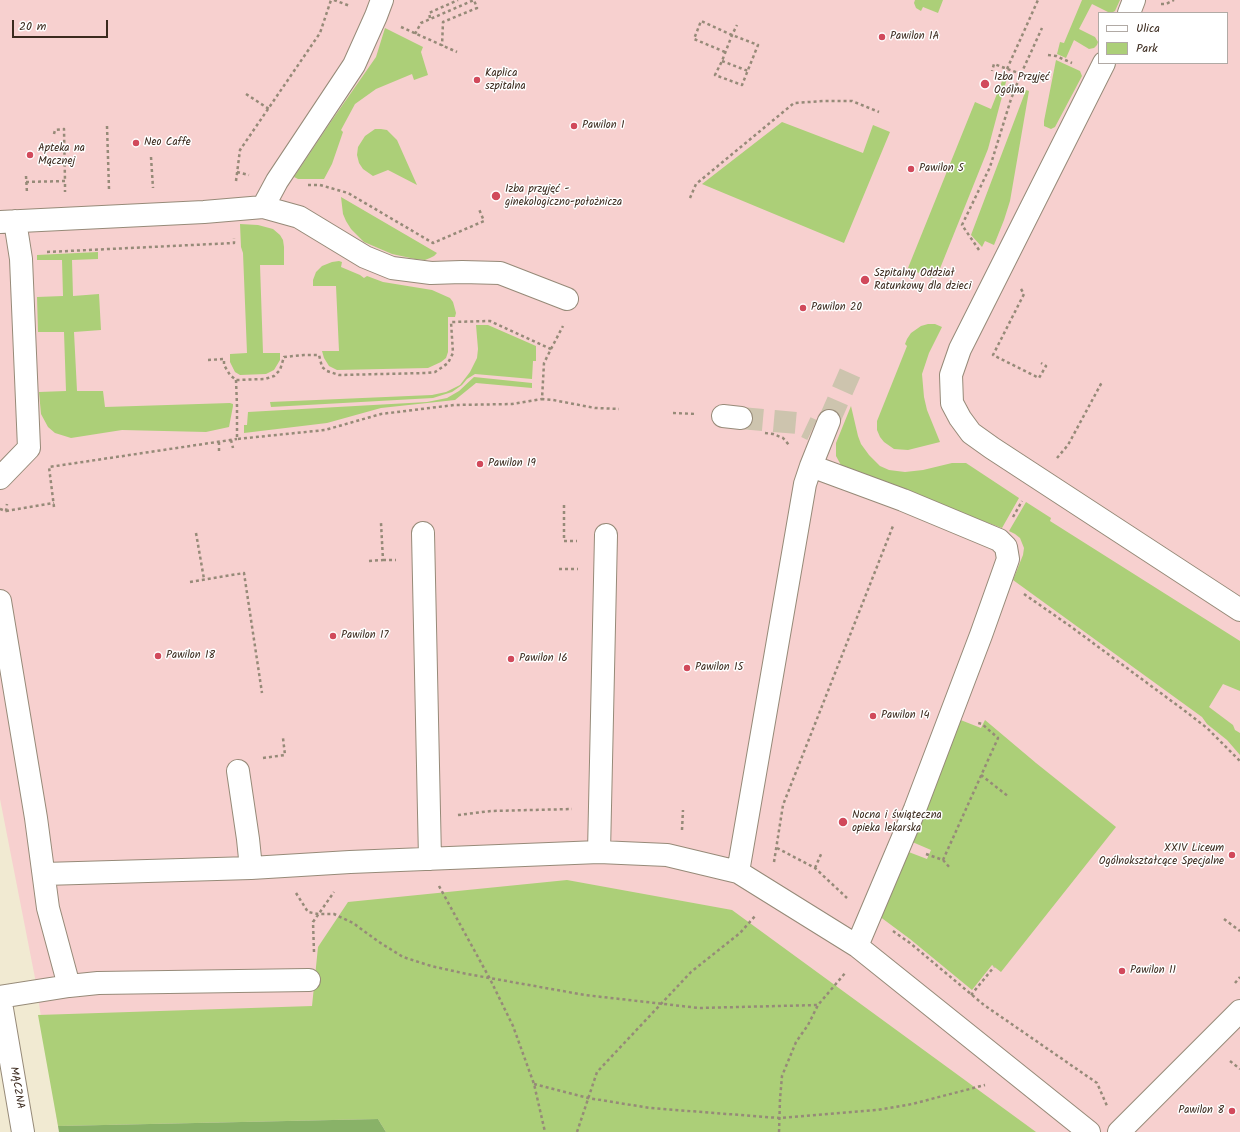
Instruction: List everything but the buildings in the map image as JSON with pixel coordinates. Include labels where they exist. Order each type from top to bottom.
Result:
[{"type":"street","points":[[263,207],[277,181],[354,65],[382,0]]},
{"type":"street","points":[[1129,12],[1134,0]]},
{"type":"street","points":[[1103,64],[960,349],[950,375],[952,403],[971,434],[1240,610]]},
{"type":"street","points":[[0,478],[29,448],[20,253],[8,221],[204,212],[263,207],[299,217],[365,257],[392,268],[431,274],[462,272],[500,273],[567,299]]},
{"type":"street","points":[[738,872],[803,491],[821,429]]},
{"type":"street","points":[[811,466],[903,500],[999,540],[1006,547],[1008,559],[918,801],[857,946]]},
{"type":"street","points":[[423,533],[430,859]]},
{"type":"street","points":[[599,852],[606,539]]},
{"type":"street","points":[[0,601],[36,818],[48,908],[69,986]]},
{"type":"street","points":[[238,771],[251,868]]},
{"type":"street","points":[[44,874],[251,868],[350,862],[599,852],[667,855],[738,872],[857,946],[1089,1132]]},
{"type":"street","points":[[0,997],[98,983],[309,980]]},
{"type":"street","name":"MĄCZNA","points":[[0,997],[23,1132]]},
{"type":"street","points":[[1119,1132],[1240,1011]]},
{"type":"path","points":[[20,253],[234,243],[234,189],[240,150],[320,33],[331,0]]},
{"type":"path","points":[[430,19],[429,13],[458,0]]},
{"type":"path","points":[[415,34],[421,23],[474,0],[477,8],[443,22],[442,46]]},
{"type":"path","points":[[1007,69],[1038,0]]},
{"type":"path","points":[[1166,4],[1174,0]]},
{"type":"path","points":[[725,52],[694,39],[701,21],[732,35],[758,45],[742,85],[716,75],[732,35],[737,25]]},
{"type":"path","points":[[1041,364],[1046,366],[1039,378],[993,356],[1024,294],[1014,277],[979,261],[982,255],[962,225],[990,167],[1011,99],[1042,28]]},
{"type":"path","points":[[420,37],[457,52]]},
{"type":"path","points":[[1048,55],[1065,60]]},
{"type":"path","points":[[722,61],[748,71]]},
{"type":"path","points":[[992,71],[994,64],[1021,74]]},
{"type":"path","points":[[246,94],[269,109]]},
{"type":"path","points":[[690,198],[696,184],[794,103],[852,101],[879,112]]},
{"type":"path","points":[[107,126],[109,189]]},
{"type":"path","points":[[54,134],[55,130],[64,129],[66,194]]},
{"type":"path","points":[[151,157],[153,194]]},
{"type":"path","points":[[237,172],[277,181],[287,185],[320,185],[348,193],[433,242],[484,221],[479,209]]},
{"type":"path","points":[[26,176],[28,197]]},
{"type":"path","points":[[26,182],[65,181]]},
{"type":"path","points":[[208,360],[224,359],[224,365],[230,375],[236,380],[264,379],[274,376],[280,370],[284,356],[304,355],[319,355],[322,367],[327,371],[339,375],[435,372],[448,363],[453,353],[451,322],[490,321],[551,349],[544,363],[542,399]]},
{"type":"path","points":[[236,380],[236,439]]},
{"type":"path","points":[[1040,480],[1068,445],[1102,382]]},
{"type":"path","points":[[54,507],[49,467],[236,439],[325,430],[389,413],[454,405],[512,404],[542,399],[595,408],[620,409]]},
{"type":"path","points":[[231,440],[233,448]]},
{"type":"path","points":[[219,442],[219,450]]},
{"type":"path","points":[[6,511],[54,503]]},
{"type":"path","points":[[564,505],[564,540],[606,539]]},
{"type":"path","points":[[368,561],[383,560],[381,523]]},
{"type":"path","points":[[776,854],[783,805],[893,525]]},
{"type":"path","points":[[196,533],[204,579]]},
{"type":"path","points":[[190,582],[244,573],[262,693]]},
{"type":"path","points":[[1001,581],[1011,584],[1186,711],[1207,728],[1240,760]]},
{"type":"path","points":[[943,860],[998,738],[982,724]]},
{"type":"path","points":[[982,775],[1009,797]]},
{"type":"path","points":[[429,817],[491,811],[569,809],[600,810]]},
{"type":"path","points":[[681,833],[684,810]]},
{"type":"path","points":[[777,848],[815,868],[869,919]]},
{"type":"path","points":[[815,868],[822,852]]},
{"type":"path","points":[[930,855],[943,860],[951,870]]},
{"type":"path","points":[[430,859],[431,871],[490,978],[513,1026],[534,1084],[545,1132]]},
{"type":"path","points":[[281,866],[308,912],[318,914],[334,914],[353,923],[403,957],[431,966],[585,995],[699,1008],[818,1006]]},
{"type":"path","points":[[577,1132],[597,1072],[691,972],[740,933],[760,911],[766,890]]},
{"type":"path","points":[[1224,919],[1240,931]]},
{"type":"path","points":[[313,922],[314,949]]},
{"type":"path","points":[[896,933],[984,1005],[1097,1083],[1107,1104],[1107,1111]]},
{"type":"path","points":[[779,1132],[782,1076],[796,1042],[808,1025],[818,1006],[848,970],[857,946]]},
{"type":"path","points":[[972,995],[994,966]]},
{"type":"path","points":[[534,1084],[588,1098],[650,1108],[746,1117],[779,1118],[877,1110],[943,1097],[991,1083]]},
{"type":"shaded area","points":[[0,0],[1240,0],[1240,1132],[386,1132],[378,1119],[58,1126],[35,978],[0,799]]},
{"type":"green space","points":[[915,0],[943,0],[938,13],[923,7],[921,11],[916,8],[914,3]]},
{"type":"green space","points":[[1082,0],[1120,0],[1115,11],[1113,12],[1108,12],[1092,4],[1079,29],[1095,37],[1098,42],[1097,45],[1094,48],[1089,49],[1074,40],[1066,58],[1057,54],[1060,42],[1064,43]]},
{"type":"green space","points":[[385,28],[423,47],[421,52],[428,75],[414,80],[412,74],[376,89],[355,104],[341,130],[343,132],[332,164],[324,179],[298,179],[294,177],[376,57]]},
{"type":"green space","points":[[1056,60],[1080,71],[1082,76],[1055,127],[1051,129],[1044,126],[1044,121]]},
{"type":"green space","points":[[1004,76],[1007,78],[988,149],[937,276],[931,278],[928,277],[908,268],[975,102],[991,109]]},
{"type":"green space","points":[[1026,90],[1029,91],[1010,201],[994,245],[985,241],[982,247],[971,235]]},
{"type":"green space","points":[[782,122],[863,153],[873,125],[890,132],[844,243],[702,184]]},
{"type":"green space","points":[[375,129],[387,130],[397,140],[417,185],[388,170],[373,176],[363,169],[359,163],[357,155],[358,147],[365,136]]},
{"type":"green space","points":[[341,197],[437,253],[425,260],[415,259],[392,254],[364,242],[351,229],[346,221],[343,214]]},
{"type":"green space","points":[[240,224],[258,225],[273,229],[283,240],[284,265],[260,265],[263,353],[280,353],[280,360],[274,370],[266,374],[240,375],[235,372],[230,362],[230,354],[247,353],[243,253],[241,247]]},
{"type":"green space","points":[[98,252],[98,259],[72,260],[73,296],[99,294],[101,330],[74,332],[77,391],[103,391],[105,407],[230,403],[233,404],[233,406],[229,427],[206,432],[122,430],[71,438],[55,433],[48,427],[41,414],[39,392],[66,391],[64,332],[38,332],[37,297],[63,296],[62,260],[37,260],[37,255]]},
{"type":"green space","points":[[339,261],[342,262],[341,267],[364,278],[367,276],[383,282],[432,290],[450,298],[453,302],[456,313],[455,317],[448,317],[448,352],[446,358],[428,368],[337,370],[329,366],[322,351],[339,351],[336,286],[313,286],[313,280],[316,272],[322,266]]},
{"type":"green space","points":[[935,324],[942,327],[929,353],[922,374],[927,410],[940,442],[908,450],[894,449],[880,437],[877,430],[877,421],[907,346],[905,344],[907,339],[911,333],[921,326]]},
{"type":"green space","points":[[476,325],[488,325],[536,346],[536,361],[533,361],[532,379],[475,374],[452,392],[433,398],[271,407],[270,402],[432,395],[446,392],[460,385],[470,372],[477,358],[478,349]]},
{"type":"green space","points":[[474,377],[532,383],[532,388],[476,383],[455,400],[381,408],[327,423],[244,433],[244,425],[247,425],[248,412],[427,402],[447,398],[459,391]]},
{"type":"green space","points":[[851,406],[861,444],[880,466],[889,470],[905,472],[923,470],[952,463],[966,463],[1019,498],[1002,528],[861,476],[842,467],[836,456],[836,443]]},
{"type":"green space","points":[[1026,502],[1051,518],[1050,521],[1240,641],[1240,691],[1223,684],[1209,707],[1233,725],[1235,730],[1240,733],[1240,755],[1227,740],[1207,724],[1202,717],[1013,580],[1023,555],[1024,548],[1020,538],[1009,531]]},
{"type":"green space","points":[[958,719],[981,728],[985,720],[1116,827],[1001,972],[992,965],[972,990],[910,939],[879,916],[906,851],[927,859],[931,850],[910,841]]},
{"type":"green space","points":[[567,880],[732,910],[1036,1132],[386,1132],[378,1119],[58,1126],[38,1015],[312,1006],[318,947],[348,902]]},
{"type":"green space","points":[[378,1119],[386,1132],[59,1132],[58,1126]]},
{"type":"tunnel","points":[[829,421],[850,373]]},
{"type":"tunnel","points":[[741,418],[797,423],[812,430]]},
{"type":"place","name":"Pawilon 1A","points":[[882,37]]},
{"type":"place","name":"Kaplica szpitalna","points":[[477,80]]},
{"type":"place","name":"Izba Przyjęć Ogólna","points":[[985,84]]},
{"type":"place","name":"Pawilon 1","points":[[574,126]]},
{"type":"place","name":"Neo Caffe","points":[[136,143]]},
{"type":"place","name":"Apteka na Mącznej","points":[[30,155]]},
{"type":"place","name":"Pawilon 5","points":[[911,169]]},
{"type":"place","name":"Izba przyjęć - ginekologiczno-położnicza","points":[[496,196]]},
{"type":"place","name":"Szpitalny Oddział Ratunkowy dla dzieci","points":[[865,280]]},
{"type":"place","name":"Pawilon 20","points":[[803,308]]},
{"type":"place","name":"Pawilon 19","points":[[480,464]]},
{"type":"place","name":"Pawilon 17","points":[[333,636]]},
{"type":"place","name":"Pawilon 18","points":[[158,656]]},
{"type":"place","name":"Pawilon 16","points":[[511,659]]},
{"type":"place","name":"Pawilon 15","points":[[687,668]]},
{"type":"place","name":"Pawilon 14","points":[[873,716]]},
{"type":"place","name":"Nocna i świąteczna opieka lekarska","points":[[843,822]]},
{"type":"place","name":"XXIV Liceum Ogólnokształcące Specjalne","points":[[1232,855]]},
{"type":"place","name":"Pawilon 11","points":[[1122,971]]},
{"type":"place","name":"Pawilon 8","points":[[1232,1111]]}]
